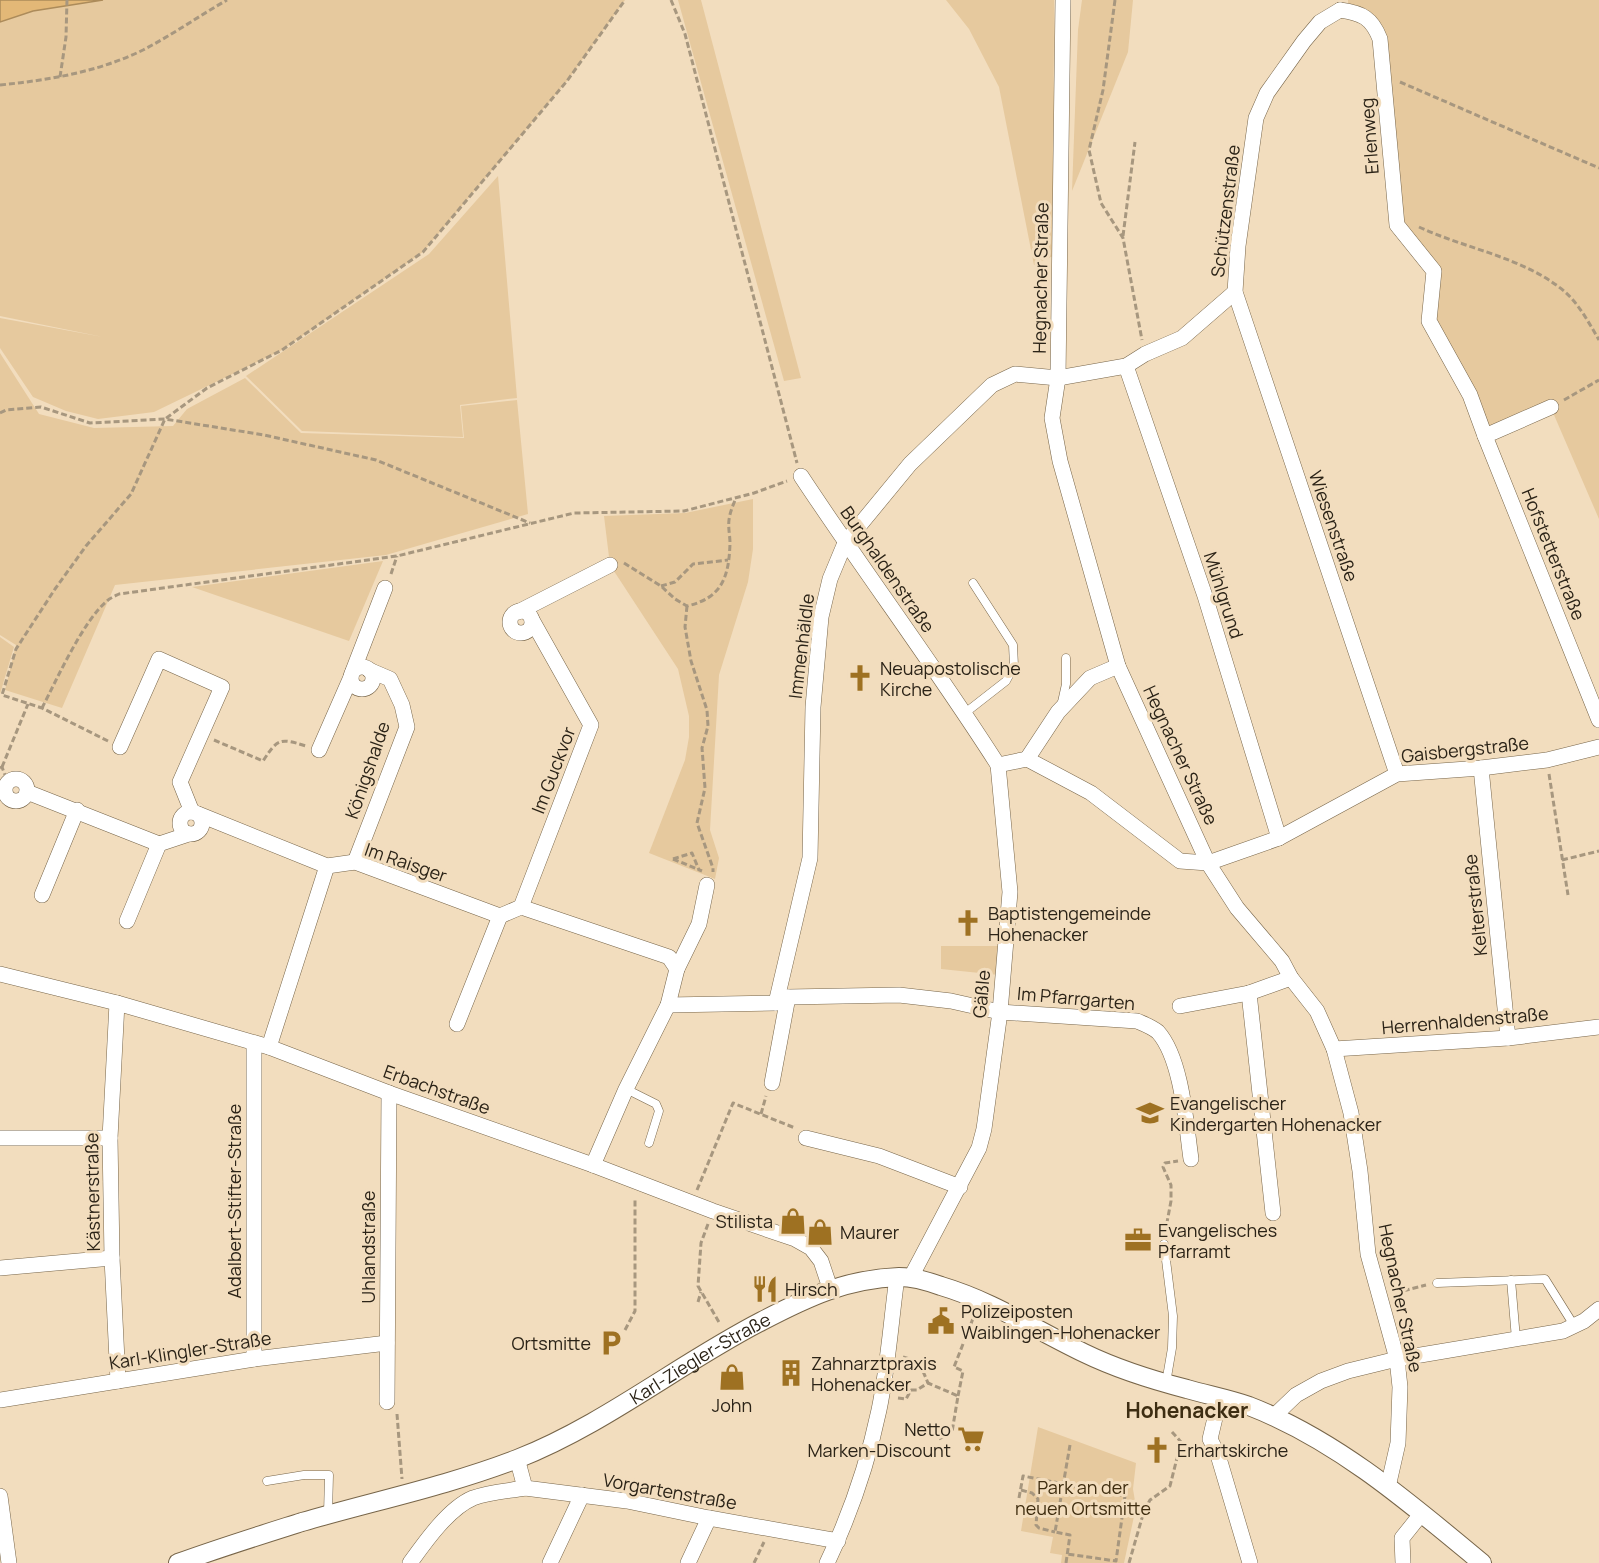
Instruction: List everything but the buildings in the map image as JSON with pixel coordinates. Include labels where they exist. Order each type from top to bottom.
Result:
[{"type":"street","name":"Hegnacher Straße","points":[[1063,0],[1058,378],[1052,418],[1060,461],[1118,666],[1208,863],[1237,908],[1282,961],[1291,978],[1317,1011],[1334,1049],[1351,1113],[1360,1172],[1368,1254],[1378,1297],[1397,1359],[1400,1387],[1398,1443],[1388,1487]]},
{"type":"street","name":"Schützenstraße","points":[[1058,378],[1126,366],[1145,354],[1182,338],[1234,292],[1238,246],[1256,118],[1267,93],[1304,41],[1320,22],[1340,5]]},
{"type":"street","name":"Erlenweg","points":[[1340,5],[1375,25],[1380,39],[1397,225],[1434,271]]},
{"type":"street","name":"Hofstetterstraße","points":[[1434,271],[1429,321],[1470,395],[1599,720]]},
{"type":"street","name":"Wiesenstraße","points":[[1234,292],[1397,774]]},
{"type":"street","name":"Mühlgrund","points":[[1126,366],[1205,596],[1279,838]]},
{"type":"street","name":"Immenhäldle","points":[[769,1090],[782,1000],[810,858],[813,707],[821,617],[830,579],[845,543],[910,464],[992,385],[1015,374],[1058,378]]},
{"type":"street","points":[[1485,436],[1551,407]]},
{"type":"street","name":"Burghaldenstraße","points":[[801,476],[845,543],[965,713],[998,765]]},
{"type":"street","name":"Im Guckvor","points":[[521,907],[591,725],[529,615],[518,612],[610,565]]},
{"type":"street","points":[[318,750],[358,673],[386,588]]},
{"type":"street","points":[[120,747],[159,659],[222,687],[180,782],[195,813]]},
{"type":"street","points":[[1027,759],[1058,712],[1090,678],[1118,666]]},
{"type":"street","name":"Königshalde","points":[[355,862],[407,727],[402,705],[390,679],[358,673]]},
{"type":"street","name":"Gaisbergstraße","points":[[1208,863],[1279,838],[1397,774],[1481,768],[1547,760],[1599,747]]},
{"type":"street","points":[[998,765],[1027,759],[1091,793],[1180,861],[1208,863]]},
{"type":"street","name":"Gäßle","points":[[904,1277],[960,1187],[979,1148],[984,1129],[1000,1012],[1010,892],[998,765]]},
{"type":"street","name":"Kelterstraße","points":[[1481,768],[1508,1038]]},
{"type":"street","points":[[4,790],[18,779],[26,786],[27,792],[159,844],[189,834],[180,827],[180,822],[187,813],[195,813],[327,866],[269,1047]]},
{"type":"street","points":[[42,895],[77,810]]},
{"type":"street","points":[[127,921],[159,844]]},
{"type":"street","name":"Im Raisger","points":[[327,866],[355,862],[500,916]]},
{"type":"street","points":[[593,1165],[626,1089],[668,1005],[677,969],[699,924],[707,885]]},
{"type":"street","points":[[457,1024],[500,916],[521,907],[669,957],[677,969]]},
{"type":"street","name":"Erbachstraße","points":[[0,974],[117,1003],[269,1047],[389,1093],[795,1239],[810,1248],[821,1261],[830,1288]]},
{"type":"street","points":[[1180,1006],[1249,993],[1291,978]]},
{"type":"street","points":[[1249,993],[1273,1213]]},
{"type":"street","points":[[668,1005],[899,995],[951,1000],[1000,1012]]},
{"type":"street","name":"Kästnerstraße","points":[[117,1003],[110,1138],[112,1258],[118,1381]]},
{"type":"street","name":"Im Pfarrgarten","points":[[1000,1012],[1137,1021],[1156,1030],[1165,1042],[1179,1079],[1191,1159]]},
{"type":"street","name":"Herrenhaldenstraße","points":[[1334,1049],[1508,1038],[1599,1027]]},
{"type":"street","name":"Adalbert-Stifter-Straße","points":[[254,1043],[254,1359]]},
{"type":"street","name":"Uhlandstraße","points":[[387,1402],[389,1093]]},
{"type":"street","points":[[0,1138],[110,1138]]},
{"type":"street","points":[[806,1138],[879,1156],[960,1187]]},
{"type":"street","points":[[0,1268],[112,1258]]},
{"type":"street","points":[[828,1563],[862,1473],[882,1394],[904,1277]]},
{"type":"street","name":"Karl-Ziegler-Straße","points":[[178,1563],[327,1516],[403,1496],[517,1458],[610,1412],[728,1339],[810,1296],[830,1288],[857,1282],[904,1277],[954,1290],[998,1307],[1102,1361],[1166,1383],[1246,1405],[1274,1416],[1321,1442],[1388,1487],[1482,1563]]},
{"type":"street","points":[[1274,1416],[1296,1395],[1321,1381],[1348,1371],[1397,1359],[1563,1331],[1575,1327],[1599,1309]]},
{"type":"street","name":"Karl-Klingler-Straße","points":[[0,1400],[254,1359],[387,1343]]},
{"type":"street","points":[[1220,1397],[1210,1439],[1218,1455],[1250,1563]]},
{"type":"street","points":[[517,1458],[525,1488]]},
{"type":"street","name":"Vorgartenstraße","points":[[410,1563],[441,1524],[458,1507],[472,1499],[525,1488],[627,1501],[838,1541]]},
{"type":"street","points":[[550,1563],[582,1495]]},
{"type":"street","points":[[0,1496],[9,1563]]},
{"type":"street","points":[[1404,1563],[1402,1538],[1422,1513]]},
{"type":"street","points":[[688,1563],[709,1518]]},
{"type":"lane","points":[[965,713],[1006,681],[1014,666],[1013,645],[973,583]]},
{"type":"lane","points":[[1058,712],[1066,684],[1066,658]]},
{"type":"lane","points":[[626,1089],[656,1104],[659,1111],[649,1143]]},
{"type":"lane","points":[[1164,1244],[1173,1316],[1173,1348],[1166,1383]]},
{"type":"lane","points":[[1437,1283],[1545,1279],[1575,1327]]},
{"type":"lane","points":[[1511,1280],[1516,1339]]},
{"type":"lane","points":[[267,1481],[304,1474],[329,1475],[327,1516]]},
{"type":"path","points":[[60,77],[66,37],[67,0]]},
{"type":"path","points":[[0,85],[60,77],[96,69],[143,50],[227,0]]},
{"type":"path","points":[[120,747],[42,708],[2,694],[16,649],[86,546],[131,494],[165,418],[207,388],[282,350],[423,252],[567,81],[625,0]]},
{"type":"path","points":[[42,708],[90,621],[107,600],[119,594],[397,556],[574,513],[684,511],[736,498],[801,476],[685,34],[671,0]]},
{"type":"path","points":[[1115,0],[1103,90],[1089,150],[1101,203],[1123,238]]},
{"type":"path","points":[[1384,75],[1599,168]]},
{"type":"path","points":[[1135,142],[1123,238],[1145,354]]},
{"type":"path","points":[[1396,216],[1444,238],[1515,262],[1544,278],[1564,291],[1581,310],[1599,340]]},
{"type":"path","points":[[1551,407],[1599,380]]},
{"type":"path","points":[[0,413],[6,410],[41,407],[90,423],[165,418],[264,435],[376,460],[531,523]]},
{"type":"path","points":[[610,565],[619,559],[687,606],[716,594],[724,577],[728,560],[730,544],[728,522],[736,498]]},
{"type":"path","points":[[661,586],[675,582],[693,564],[728,560]]},
{"type":"path","points":[[687,606],[685,627],[691,661],[707,710],[708,726],[702,748],[705,788],[697,823],[713,868],[707,885]]},
{"type":"path","points":[[4,790],[1,768],[28,704]]},
{"type":"path","points":[[201,735],[263,761],[273,745],[279,741],[287,740],[318,750]]},
{"type":"path","points":[[1547,760],[1568,895]]},
{"type":"path","points":[[1562,860],[1599,851]]},
{"type":"path","points":[[692,853],[699,870],[682,862],[673,859],[692,853]]},
{"type":"path","points":[[761,1114],[769,1090]]},
{"type":"path","points":[[692,1203],[733,1103],[797,1129],[806,1138]]},
{"type":"path","points":[[1164,1244],[1171,1201],[1171,1185],[1163,1167],[1165,1163],[1191,1159]]},
{"type":"path","points":[[625,1330],[635,1311],[635,1181]]},
{"type":"path","points":[[701,1243],[698,1286],[728,1339]]},
{"type":"path","points":[[1378,1297],[1437,1283]]},
{"type":"path","points":[[698,1302],[701,1291]]},
{"type":"path","points":[[939,1439],[952,1432],[963,1371],[954,1367],[981,1300]]},
{"type":"path","points":[[920,1362],[928,1383],[958,1396]]},
{"type":"path","points":[[882,1394],[906,1399],[911,1390],[917,1390],[928,1383]]},
{"type":"path","points":[[387,1402],[396,1402],[403,1496]]},
{"type":"path","points":[[1130,1563],[1144,1511],[1150,1500],[1170,1486],[1181,1442],[1172,1432]]},
{"type":"path","points":[[1055,1532],[1070,1445]]},
{"type":"path","points":[[1019,1498],[1023,1476],[1125,1496],[1116,1561],[1096,1561],[1067,1554]]},
{"type":"path","points":[[1021,1490],[1032,1493],[1038,1499],[1036,1525],[1055,1532],[1070,1534],[1066,1563]]},
{"type":"path","points":[[754,1563],[770,1529]]},
{"type":"green space","points":[[103,0],[625,0],[567,81],[423,252],[282,350],[154,412],[98,419],[66,411],[33,397],[0,348],[0,318],[103,337],[0,316],[0,22],[33,11]]},
{"type":"green space","points":[[678,0],[701,0],[801,378],[784,381]]},
{"type":"green space","points":[[946,0],[1054,0],[1053,256],[1034,265],[999,87],[969,29]]},
{"type":"green space","points":[[1082,0],[1133,0],[1128,52],[1072,191],[1078,30]]},
{"type":"green space","points":[[1348,0],[1599,0],[1599,519],[1551,408],[1485,436],[1429,321],[1434,271],[1396,216],[1376,17],[1361,7],[1348,3]]},
{"type":"green space","points":[[498,176],[517,398],[460,405],[463,437],[302,431],[246,376],[429,254]]},
{"type":"green space","points":[[0,353],[39,414],[94,428],[173,426],[187,409],[245,378],[301,433],[464,438],[461,406],[517,400],[528,514],[386,555],[115,585],[62,708],[5,690],[16,645],[0,635]]},
{"type":"green space","points":[[753,499],[753,549],[748,582],[719,675],[710,830],[719,858],[715,879],[649,853],[685,760],[689,737],[689,716],[678,669],[610,565],[604,516],[685,513]]},
{"type":"green space","points":[[383,561],[349,641],[192,587]]},
{"type":"green space","points":[[0,637],[14,647],[0,694]]},
{"type":"green space","points":[[941,946],[1002,946],[999,975],[941,969]]},
{"type":"green space","name":"Park an der neuen Ortsmitte","points":[[1038,1427],[1136,1463],[1133,1489],[1136,1507],[1124,1563],[1061,1563],[1062,1555],[1050,1553],[1053,1537],[1021,1531]]},
{"type":"shaded area","points":[[0,0],[103,0],[33,11],[0,22]]},
{"type":"place","name":"Neuapostolische Kirche","points":[[860,678]]},
{"type":"place","name":"Baptistengemeinde Hohenacker","points":[[968,923]]},
{"type":"place","name":"Evangelischer Kindergarten Hohenacker","points":[[1150,1113]]},
{"type":"place","name":"Stilista","points":[[793,1221]]},
{"type":"place","name":"Maurer","points":[[820,1232]]},
{"type":"place","name":"Evangelisches Pfarramt","points":[[1138,1240]]},
{"type":"place","name":"Hirsch","points":[[765,1289]]},
{"type":"place","name":"Polizeiposten Waiblingen-Hohenacker","points":[[941,1321]]},
{"type":"place","name":"Ortsmitte","points":[[611,1343]]},
{"type":"place","name":"Zahnarztpraxis Hohenacker","points":[[791,1373]]},
{"type":"place","name":"John","points":[[732,1377]]},
{"type":"place","name":"Netto Marken-Discount","points":[[971,1439]]},
{"type":"place","name":"Erhartskirche","points":[[1157,1450]]},
{"type":"district","name":"Hohenacker","points":[[1187,1410]]}]
